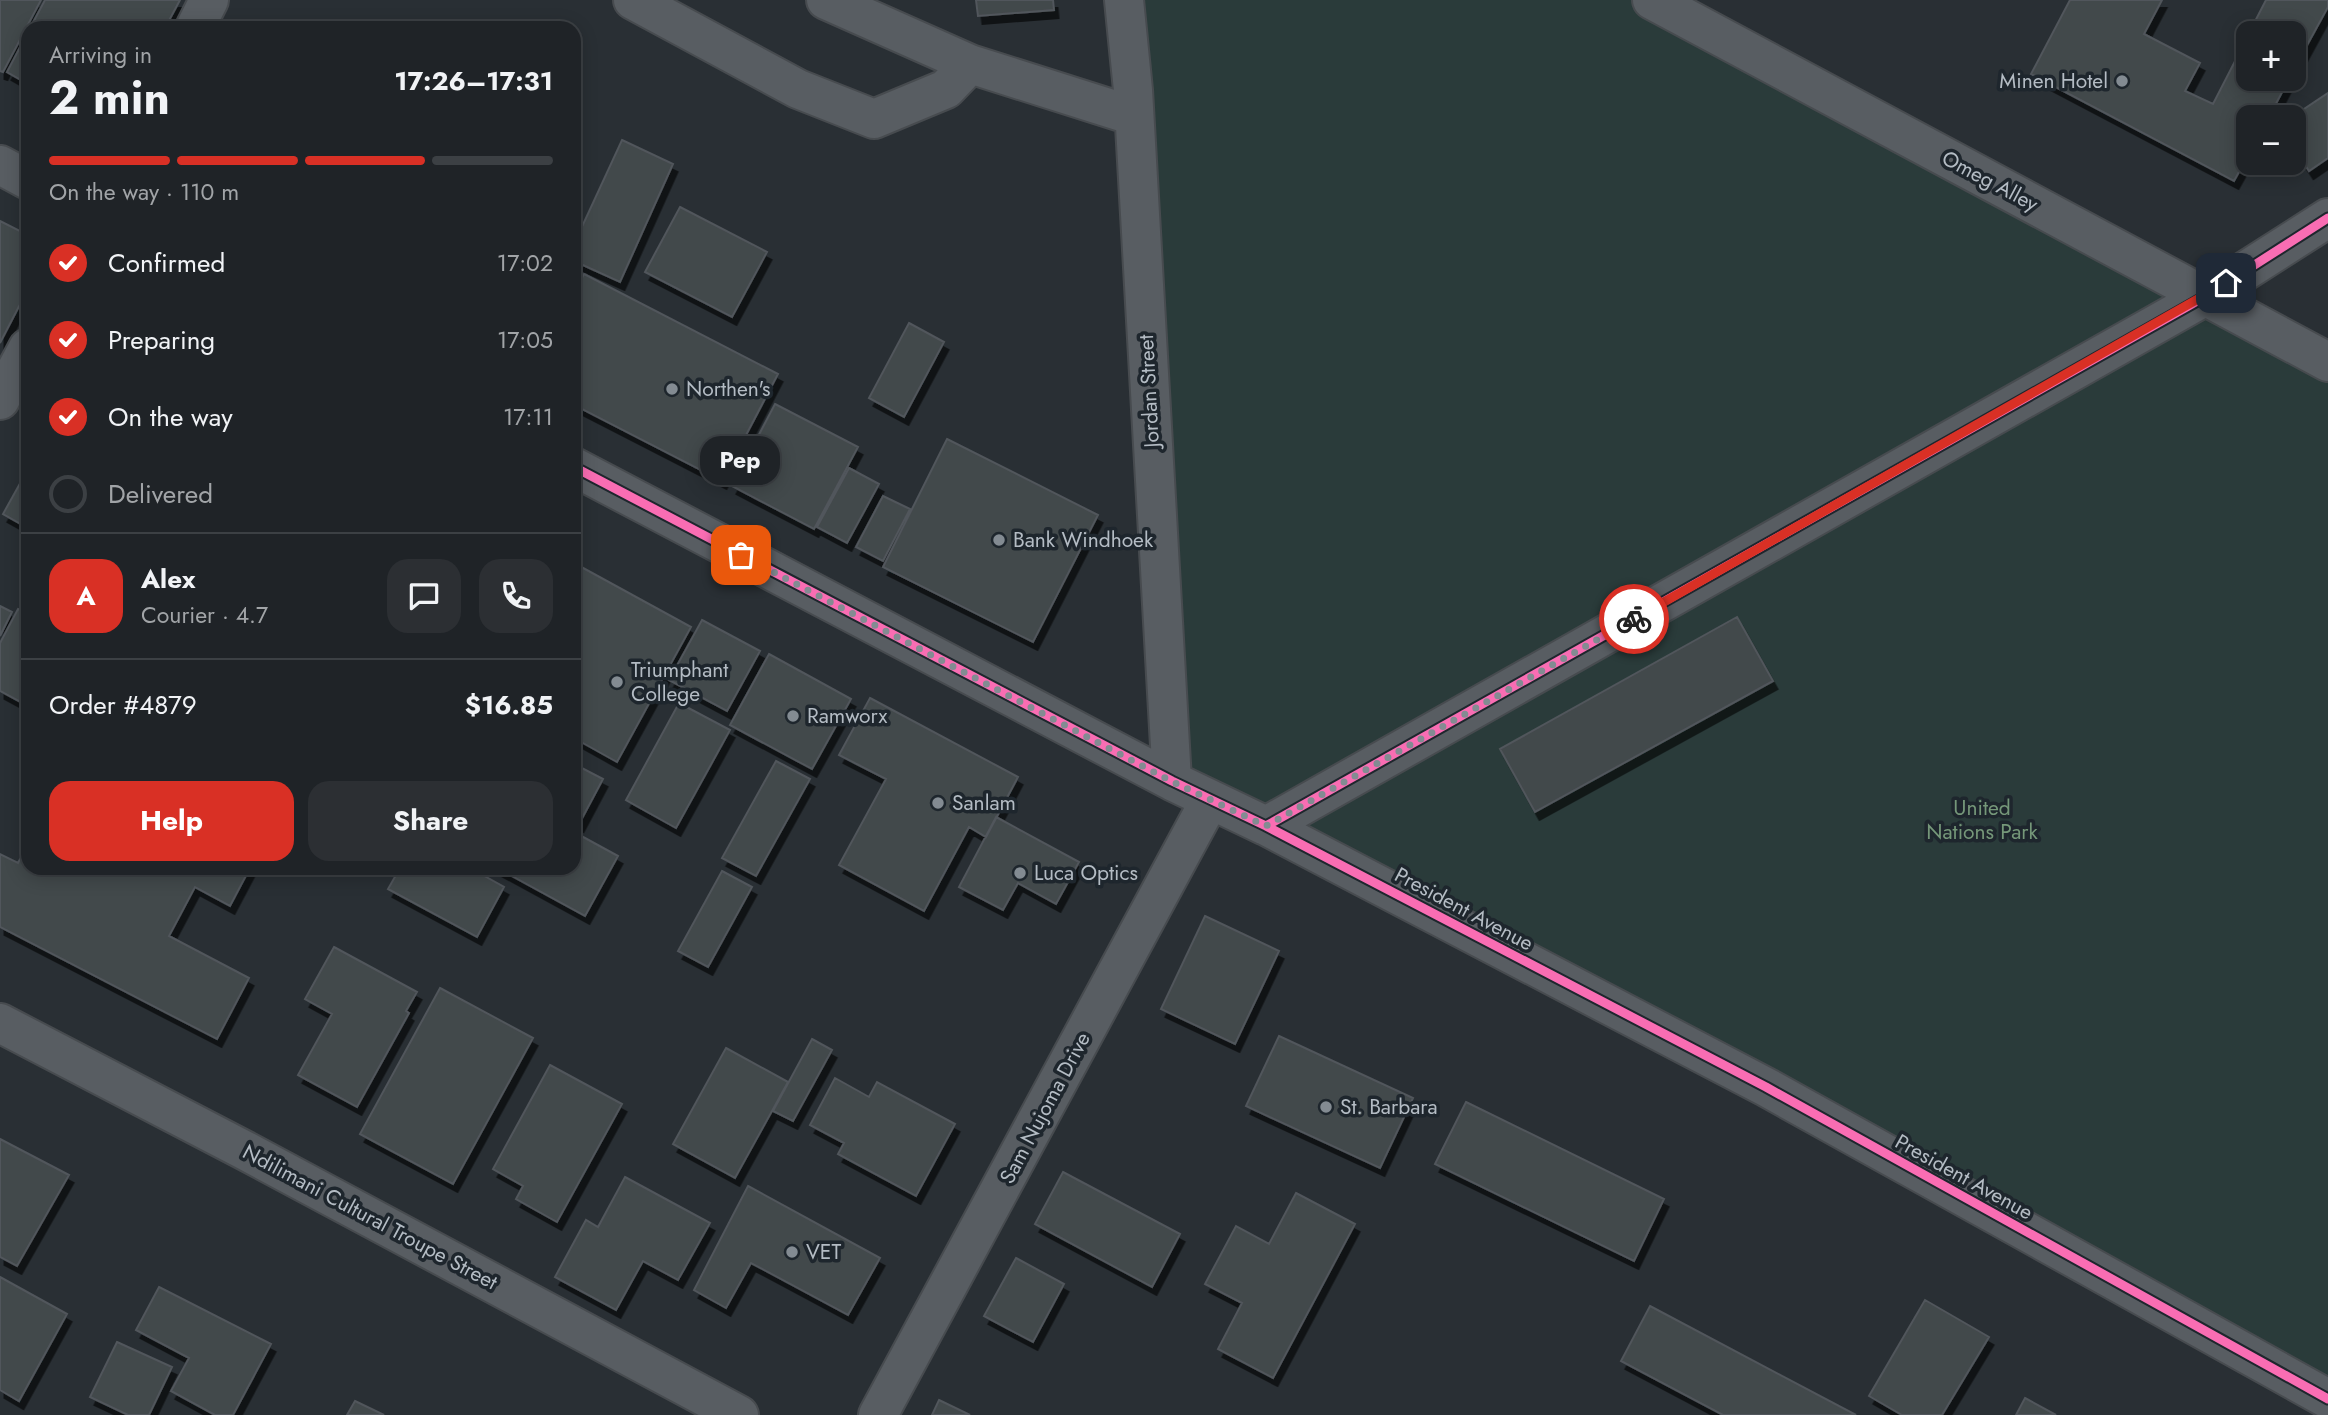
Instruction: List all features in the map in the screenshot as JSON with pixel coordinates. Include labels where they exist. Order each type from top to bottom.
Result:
[{"type":"street","points":[[198,21],[209,0]]},
{"type":"street","points":[[633,0],[798,89],[874,119],[946,89],[970,64]]},
{"type":"street","points":[[826,0],[970,64],[1134,116]]},
{"type":"street","name":"Jordan Street","points":[[1124,0],[1134,116],[1171,781]]},
{"type":"street","name":"Omeg Alley","points":[[1653,0],[2328,362]]},
{"type":"street","points":[[0,165],[21,176]]},
{"type":"street","points":[[1266,826],[2206,296],[2328,218]]},
{"type":"street","points":[[0,400],[21,361]]},
{"type":"street","name":"President Avenue","points":[[581,471],[1171,781],[1266,826],[1766,1087],[2317,1403]]},
{"type":"street","name":"Sam Nujoma Drive","points":[[878,1415],[1210,800]]},
{"type":"street","name":"Ndilimani Cultural Troupe Street","points":[[0,1023],[244,1150],[739,1415]]},
{"type":"green space","name":"United Nations Park","points":[[1113,0],[1652,0],[2328,361],[2328,1399],[1172,781]]},
{"type":"building","points":[[0,0],[41,0],[30,21],[21,21],[21,38],[3,72],[0,71]]},
{"type":"building","points":[[45,0],[180,0],[169,21],[34,21]]},
{"type":"building","points":[[976,0],[1053,0],[1054,10],[978,16]]},
{"type":"building","points":[[2070,0],[2162,0],[2144,34],[2200,63],[2185,91],[2213,104],[2236,59],[2236,91],[2283,91],[2275,105],[2236,105],[2237,175],[2234,181],[2031,74]]},
{"type":"building","points":[[2266,0],[2328,0],[2328,7],[2306,47],[2306,21],[2255,21]]},
{"type":"building","points":[[21,45],[21,80],[7,72]]},
{"type":"building","points":[[2328,93],[2328,158],[2309,171],[2306,166],[2306,108]]},
{"type":"building","points":[[622,140],[673,164],[620,282],[581,264],[581,229]]},
{"type":"building","points":[[680,207],[767,252],[732,317],[645,272]]},
{"type":"building","points":[[0,221],[21,232],[21,302],[0,343]]},
{"type":"building","name":"Northen's","points":[[584,274],[778,374],[722,481],[581,409],[581,280]]},
{"type":"building","points":[[909,323],[944,342],[904,417],[869,398]]},
{"type":"building","points":[[775,404],[858,447],[814,529],[732,486]]},
{"type":"building","name":"Bank Windhoek","points":[[947,439],[1098,515],[1033,642],[883,567]]},
{"type":"building","points":[[849,468],[879,484],[847,543],[817,527]]},
{"type":"building","points":[[21,482],[21,524],[3,514]]},
{"type":"building","points":[[883,496],[910,509],[883,561],[856,547]]},
{"type":"building","name":"Triumphant College","points":[[581,567],[691,627],[617,762],[581,742]]},
{"type":"building","points":[[0,606],[12,612],[0,636]]},
{"type":"building","points":[[18,609],[21,610],[21,702],[0,691],[0,643]]},
{"type":"building","points":[[1737,617],[1773,681],[1535,812],[1500,749]]},
{"type":"building","points":[[702,620],[760,651],[727,711],[669,680]]},
{"type":"building","points":[[769,654],[851,699],[812,769],[730,725]]},
{"type":"building","name":"Sanlam","points":[[870,698],[1018,777],[986,837],[969,827],[924,911],[839,865],[886,779],[839,755]]},
{"type":"building","points":[[679,703],[730,730],[676,828],[626,800]]},
{"type":"building","points":[[776,761],[810,779],[756,876],[722,858]]},
{"type":"building","points":[[581,768],[603,779],[581,820]]},
{"type":"building","name":"Luca Optics","points":[[996,817],[1079,862],[1056,904],[1018,883],[1003,910],[959,887]]},
{"type":"building","points":[[581,836],[618,856],[585,916],[510,875],[581,875]]},
{"type":"building","points":[[0,854],[18,863],[21,857],[21,875],[246,875],[230,906],[195,887],[169,936],[249,978],[217,1039],[0,927]]},
{"type":"building","points":[[722,871],[752,887],[708,967],[678,951]]},
{"type":"building","points":[[396,875],[483,875],[504,887],[477,937],[388,889]]},
{"type":"building","points":[[1205,916],[1279,951],[1235,1044],[1161,1009]]},
{"type":"building","points":[[334,947],[417,992],[406,1011],[409,1013],[357,1107],[298,1075],[332,1014],[305,999]]},
{"type":"building","points":[[440,988],[533,1038],[453,1184],[360,1134]]},
{"type":"building","points":[[1279,1036],[1413,1098],[1380,1168],[1246,1106]]},
{"type":"building","points":[[812,1039],[832,1050],[793,1121],[773,1111]]},
{"type":"building","points":[[726,1048],[788,1082],[735,1178],[673,1144]]},
{"type":"building","points":[[550,1065],[622,1104],[557,1222],[516,1199],[523,1186],[493,1169]]},
{"type":"building","points":[[835,1078],[869,1097],[877,1082],[955,1124],[916,1196],[838,1154],[844,1143],[810,1125]]},
{"type":"building","points":[[1466,1102],[1664,1199],[1634,1261],[1435,1164]]},
{"type":"building","points":[[0,1139],[69,1175],[17,1266],[0,1257]]},
{"type":"building","points":[[1063,1172],[1180,1234],[1152,1287],[1035,1224]]},
{"type":"building","points":[[625,1177],[710,1223],[678,1280],[643,1261],[616,1310],[555,1277],[586,1220],[598,1227]]},
{"type":"building","name":"VET","points":[[748,1186],[880,1258],[848,1315],[751,1263],[726,1308],[694,1290]]},
{"type":"building","points":[[1296,1193],[1355,1224],[1273,1378],[1218,1349],[1242,1303],[1205,1284],[1236,1226],[1269,1244]]},
{"type":"building","points":[[1016,1258],[1064,1284],[1033,1342],[984,1316]]},
{"type":"building","points":[[0,1277],[67,1314],[19,1401],[0,1390]]},
{"type":"building","points":[[159,1287],[271,1344],[233,1415],[215,1415],[171,1391],[189,1358],[136,1330]]},
{"type":"building","points":[[1925,1300],[1989,1337],[1942,1415],[1902,1415],[1869,1396]]},
{"type":"building","points":[[1650,1306],[1856,1415],[1723,1415],[1621,1361]]},
{"type":"building","points":[[117,1342],[172,1367],[149,1415],[128,1415],[90,1397]]},
{"type":"building","points":[[2025,1398],[2056,1415],[2016,1415]]},
{"type":"building","points":[[939,1400],[970,1415],[932,1415]]},
{"type":"building","points":[[355,1401],[384,1415],[347,1415]]},
{"type":"cycle path","points":[[1266,826],[2206,296],[2328,218]]},
{"type":"cycle path","points":[[581,471],[1172,781],[1266,826],[1766,1087],[2328,1399]]},
{"type":"way so far","points":[[741,555],[1171,781],[1266,826],[1634,619]]},
{"type":"place","name":"Minen Hotel","points":[[2122,81]]},
{"type":"place","name":"Northen's","points":[[672,389]]},
{"type":"place","name":"Bank Windhoek","points":[[999,540]]},
{"type":"place","name":"Pep","points":[[741,555]]},
{"type":"place","name":"Triumphant College","points":[[617,682]]},
{"type":"place","name":"Ramworx","points":[[793,716]]},
{"type":"place","name":"Sanlam","points":[[938,803]]},
{"type":"place","name":"Luca Optics","points":[[1020,873]]},
{"type":"place","name":"St. Barbara","points":[[1326,1107]]},
{"type":"place","name":"VET","points":[[792,1252]]},
{"type":"route","points":[[1634,619],[2226,283]]}]
